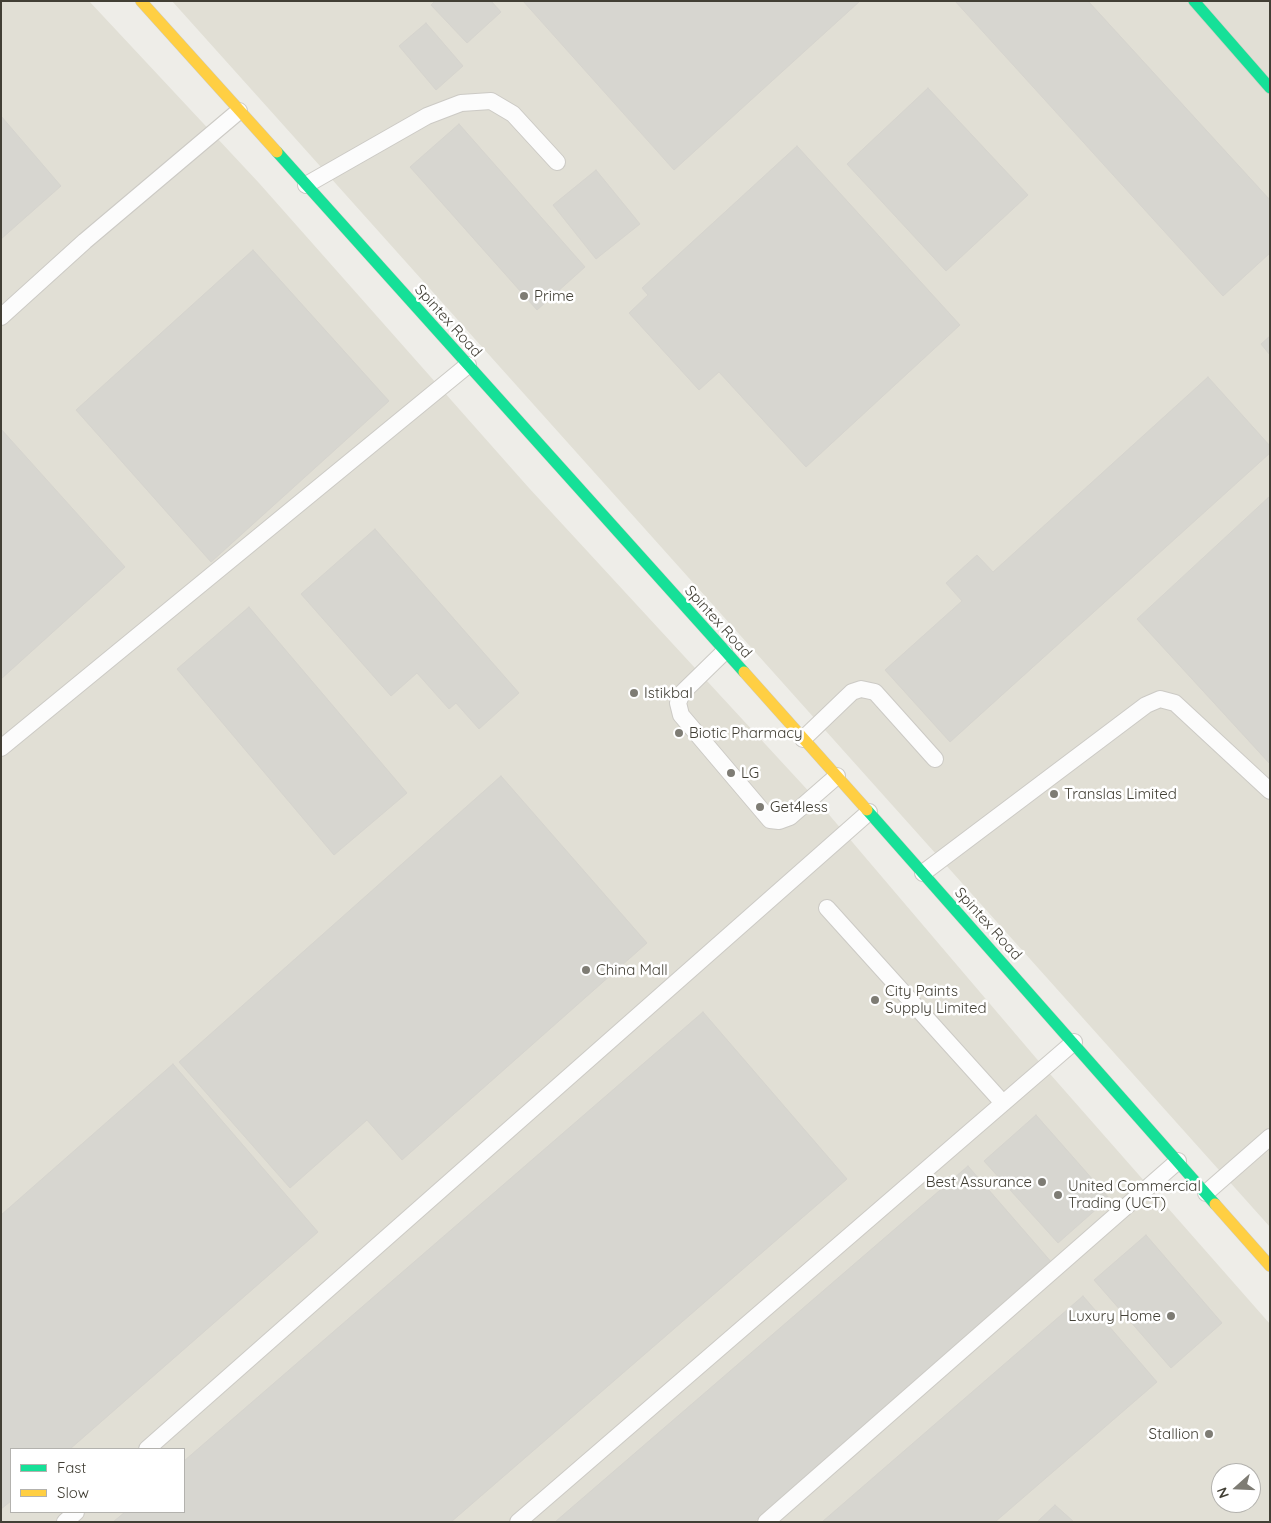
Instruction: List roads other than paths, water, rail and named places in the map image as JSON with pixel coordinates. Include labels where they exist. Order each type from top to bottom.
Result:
[{"type":"main road","name":"Spintex Road","points":[[141,1],[837,776],[1270,1266]]},
{"type":"main road","points":[[1194,1],[1270,88]]},
{"type":"lane","points":[[306,185],[426,116],[461,103],[490,101],[513,114],[557,162]]},
{"type":"lane","points":[[1,317],[85,241],[239,111]]},
{"type":"lane","points":[[1,748],[468,365]]},
{"type":"lane","points":[[724,652],[682,693],[678,703],[681,716],[770,820],[779,821],[790,817],[837,776]]},
{"type":"lane","points":[[803,740],[852,692],[861,689],[875,692],[935,759]]},
{"type":"lane","points":[[923,873],[1146,705],[1160,699],[1175,702],[1270,791]]},
{"type":"lane","points":[[148,1448],[869,812]]},
{"type":"lane","points":[[827,908],[1003,1103]]},
{"type":"lane","points":[[518,1522],[1074,1042]]},
{"type":"lane","points":[[1206,1193],[1270,1137]]},
{"type":"lane","points":[[766,1522],[1178,1162]]},
{"type":"lane","points":[[65,1522],[75,1513]]},
{"type":"place","name":"Prime","points":[[524,296]]},
{"type":"place","name":"Istikbal","points":[[634,693]]},
{"type":"place","name":"Biotic Pharmacy","points":[[679,733]]},
{"type":"place","name":"LG","points":[[731,773]]},
{"type":"place","name":"Translas Limited","points":[[1054,794]]},
{"type":"place","name":"Get4less","points":[[760,807]]},
{"type":"place","name":"China Mall","points":[[586,970]]},
{"type":"place","name":"City Paints Supply Limited","points":[[875,1000]]},
{"type":"place","name":"Best Assurance","points":[[1042,1182]]},
{"type":"place","name":"United Commercial Trading (UCT)","points":[[1058,1195]]},
{"type":"place","name":"Luxury Home","points":[[1171,1316]]},
{"type":"place","name":"Stallion","points":[[1209,1434]]}]
